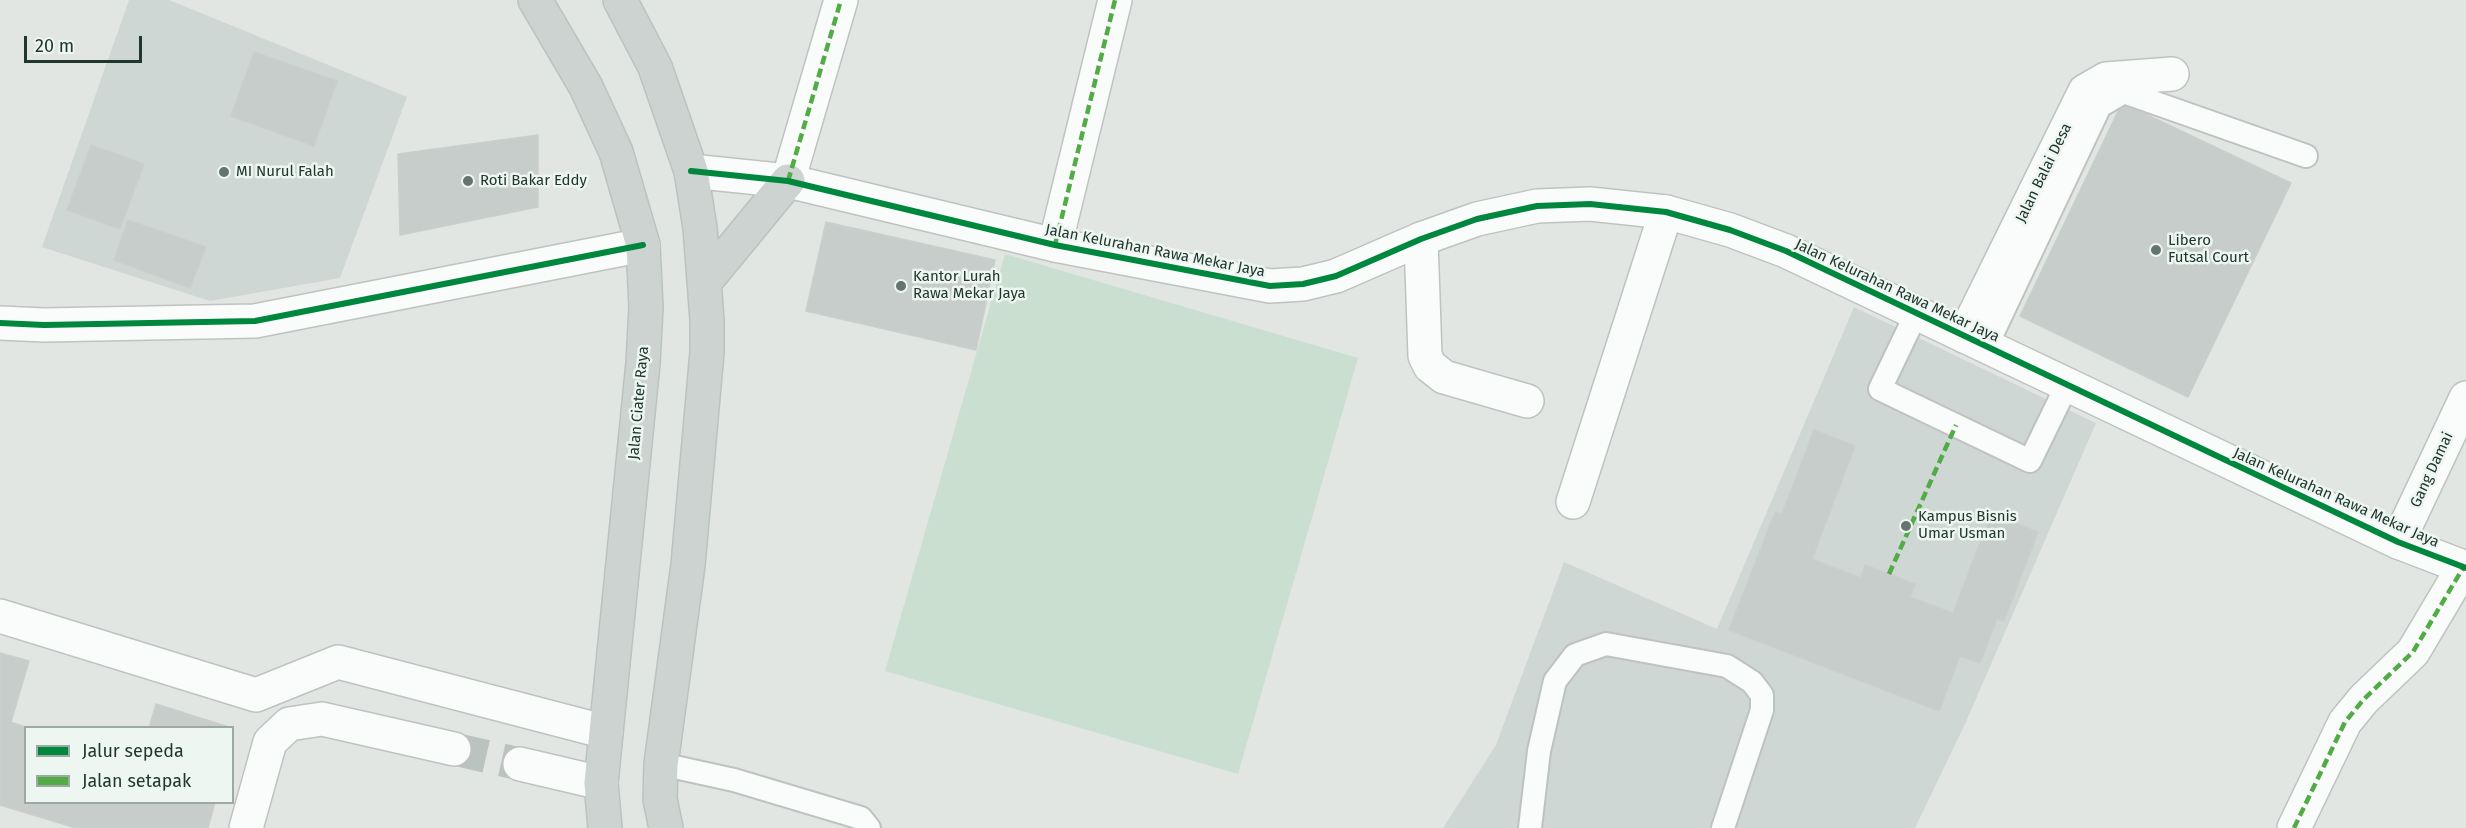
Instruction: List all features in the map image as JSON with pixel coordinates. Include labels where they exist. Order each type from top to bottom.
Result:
[{"type":"main road","name":"Jalan Ciater Raya","points":[[535,0],[586,87],[616,152],[643,245],[646,307],[643,363],[606,732],[602,783],[605,828]]},
{"type":"main road","points":[[620,0],[656,66],[691,171],[704,283],[707,352],[688,565],[661,764],[660,799],[666,828]]},
{"type":"main road","points":[[704,283],[788,181]]},
{"type":"street","points":[[788,181],[841,0]]},
{"type":"street","points":[[1055,245],[1115,0]]},
{"type":"street","name":"Jalan Balai Desa","points":[[1975,341],[2085,91],[2106,79],[2172,74]]},
{"type":"street","name":"Jalan Kelurahan Rawa Mekar Jaya","points":[[691,171],[788,181],[1055,245],[1270,286],[1303,284],[1336,276],[1421,239],[1477,219],[1537,206],[1590,204],[1666,213],[1730,230],[1786,251],[2398,542],[2465,568]]},
{"type":"street","points":[[1574,502],[1666,213]]},
{"type":"street","points":[[1421,239],[1425,356],[1430,366],[1444,377],[1527,401]]},
{"type":"street","points":[[0,323],[44,325],[255,321],[643,245]]},
{"type":"street","name":"Gang Damai","points":[[2398,542],[2466,398]]},
{"type":"street","points":[[2294,828],[2345,722],[2364,699],[2413,652],[2465,568]]},
{"type":"street","points":[[0,615],[256,695],[338,662],[606,732]]},
{"type":"street","points":[[246,828],[270,742],[289,724],[322,719],[454,749]]},
{"type":"street","points":[[520,764],[602,783]]},
{"type":"lane","points":[[1975,341],[2100,106],[2124,92],[2306,156]]},
{"type":"lane","points":[[1917,312],[1880,389],[2030,461],[2067,385]]},
{"type":"lane","points":[[1530,828],[1539,751],[1555,681],[1575,655],[1606,644],[1727,666],[1752,682],[1762,695],[1762,710],[1723,828]]},
{"type":"lane","points":[[661,764],[734,780],[861,818],[869,828]]},
{"type":"shaded area","name":"MI Nurul Falah","points":[[129,0],[169,0],[407,97],[340,278],[210,301],[42,247]]},
{"type":"shaded area","points":[[1854,307],[2096,423],[1965,724],[1915,828],[1443,828],[1496,745],[1564,562],[1717,629]]},
{"type":"green space","points":[[1005,254],[1358,358],[1238,774],[885,671]]},
{"type":"building","points":[[254,52],[337,81],[314,146],[231,116]]},
{"type":"building","name":"Libero Futsal Court","points":[[2122,103],[2291,183],[2188,397],[2020,316]]},
{"type":"building","name":"Roti Bakar Eddy","points":[[538,135],[538,207],[400,235],[398,154]]},
{"type":"building","points":[[91,145],[144,164],[120,229],[67,210]]},
{"type":"building","points":[[128,220],[206,247],[190,288],[114,260]]},
{"type":"building","name":"Kantor Lurah Rawa Mekar Jaya","points":[[826,222],[995,260],[976,350],[806,311]]},
{"type":"building","points":[[1814,430],[1855,446],[1812,559],[1861,578],[1865,565],[1889,574],[1915,584],[1910,597],[1953,613],[1991,514],[2038,532],[2004,621],[1997,619],[1980,663],[1960,656],[1939,711],[1729,630],[1775,512],[1782,514]]},
{"type":"building","points":[[0,653],[29,661],[11,722],[24,727],[24,804],[214,804],[208,828],[76,828],[0,805]]},
{"type":"building","points":[[156,704],[226,726],[150,726]]},
{"type":"tunnel","points":[[454,749],[520,764]]},
{"type":"marked path","points":[[788,181],[841,0]]},
{"type":"marked path","points":[[1055,245],[1115,0]]},
{"type":"marked path","points":[[1889,574],[1956,425]]},
{"type":"marked path","points":[[2294,828],[2345,722],[2364,699],[2413,652],[2463,568]]},
{"type":"cycle path","points":[[691,171],[788,181],[1055,245],[1270,286],[1303,284],[1336,276],[1421,239],[1477,219],[1537,206],[1590,204],[1666,212],[1730,230],[1786,251],[2398,542],[2466,568]]},
{"type":"cycle path","points":[[0,323],[44,325],[255,321],[643,245]]},
{"type":"place","name":"MI Nurul Falah","points":[[224,172]]},
{"type":"place","name":"Roti Bakar Eddy","points":[[468,181]]},
{"type":"place","name":"Libero Futsal Court","points":[[2156,250]]},
{"type":"place","name":"Kantor Lurah Rawa Mekar Jaya","points":[[901,286]]},
{"type":"place","name":"Kampus Bisnis Umar Usman","points":[[1906,526]]}]
